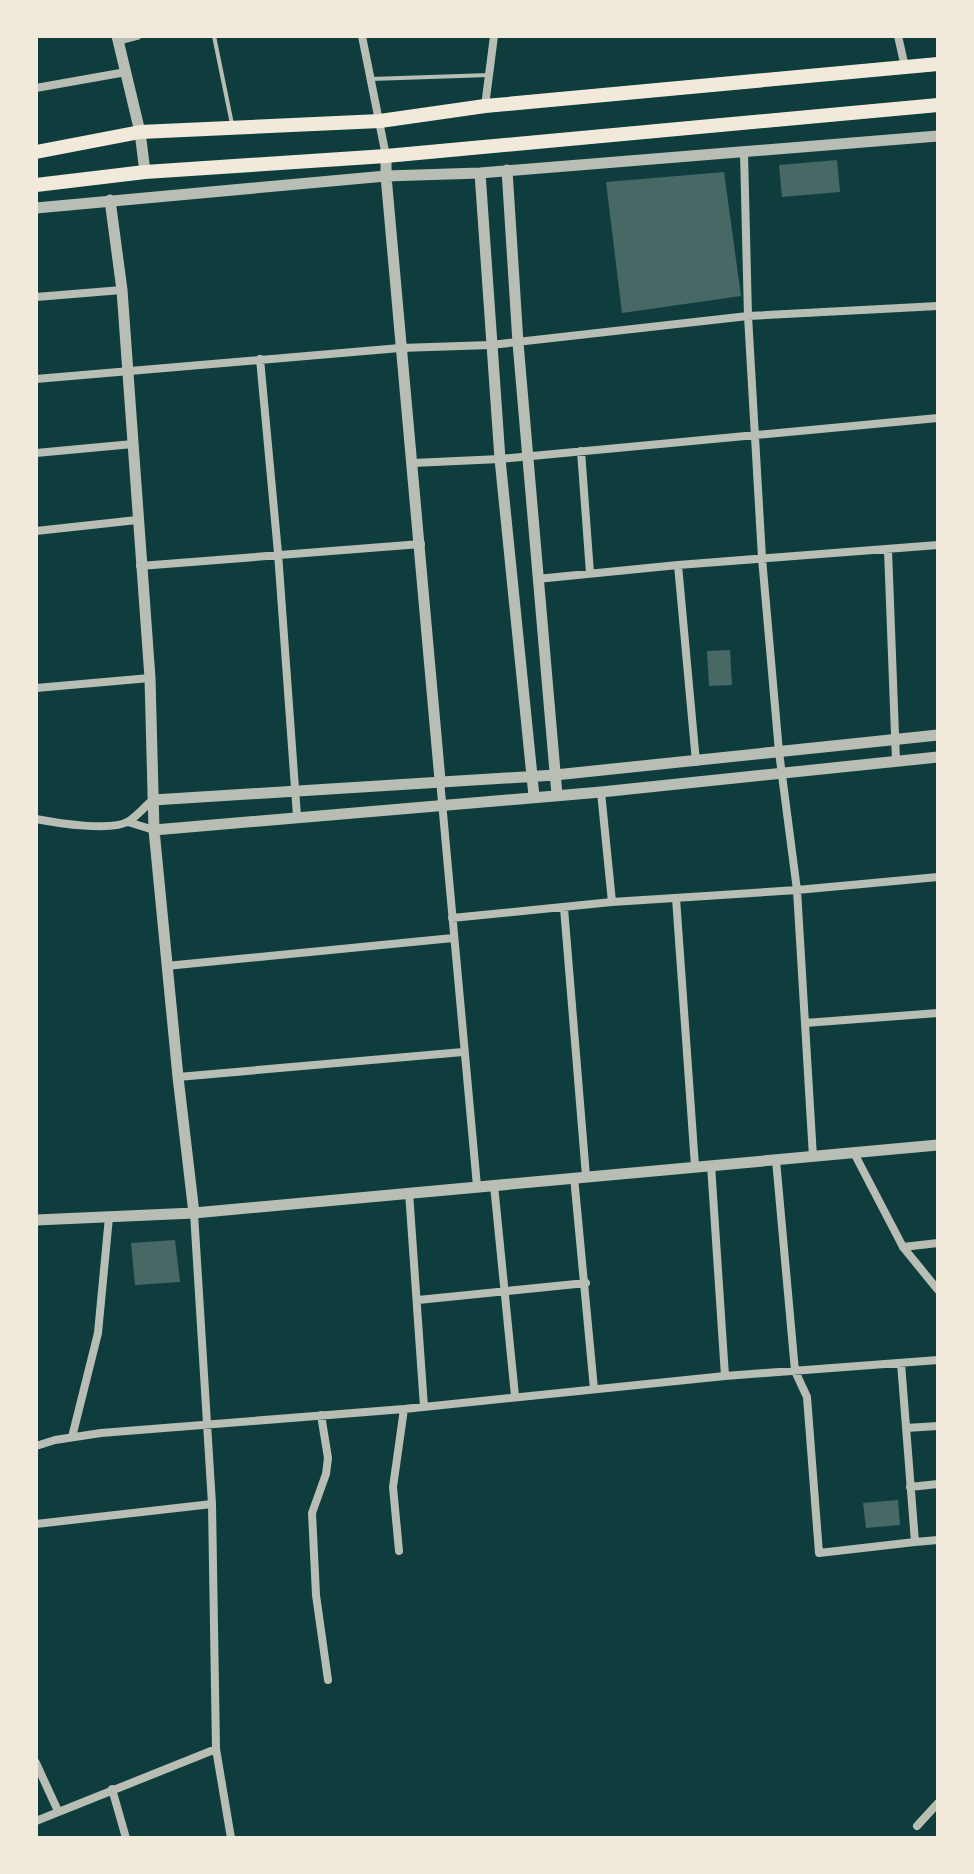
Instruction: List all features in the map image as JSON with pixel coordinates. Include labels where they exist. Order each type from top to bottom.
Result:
[{"type":"main road","points":[[36,152],[140,132],[380,121],[485,106],[938,64]]},
{"type":"main road","points":[[36,185],[145,172],[386,156],[938,105]]},
{"type":"street","points":[[137,36],[118,38],[140,132],[145,172]]},
{"type":"street","points":[[362,36],[386,156],[400,348],[421,544],[477,1186]]},
{"type":"street","points":[[485,106],[494,36]]},
{"type":"street","points":[[898,36],[905,67]]},
{"type":"street","points":[[36,88],[126,72]]},
{"type":"street","points":[[36,208],[386,176],[480,173],[938,136]]},
{"type":"street","points":[[744,153],[748,316],[762,558],[781,774],[797,890],[813,1157]]},
{"type":"street","points":[[507,170],[518,343],[557,795]]},
{"type":"street","points":[[480,173],[500,459],[534,796]]},
{"type":"street","points":[[110,200],[122,290],[150,678],[154,830],[194,1213],[212,1504],[216,1749],[231,1838]]},
{"type":"street","points":[[36,297],[122,290]]},
{"type":"street","points":[[36,379],[400,348],[518,343],[748,316],[938,306]]},
{"type":"street","points":[[260,359],[297,816]]},
{"type":"street","points":[[413,463],[500,459],[938,418]]},
{"type":"street","points":[[36,453],[133,444]]},
{"type":"street","points":[[581,451],[590,573]]},
{"type":"street","points":[[36,531],[137,520]]},
{"type":"street","points":[[140,566],[421,544]]},
{"type":"street","points":[[537,579],[938,545]]},
{"type":"street","points":[[888,550],[896,761]]},
{"type":"street","points":[[678,565],[696,762]]},
{"type":"street","points":[[36,688],[150,678]]},
{"type":"street","points":[[128,822],[153,800],[555,775],[938,735]]},
{"type":"street","points":[[36,819],[107,826],[128,822],[154,830],[601,792],[938,757]]},
{"type":"street","points":[[601,792],[612,902]]},
{"type":"street","points":[[452,918],[612,902],[938,877]]},
{"type":"street","points":[[676,898],[695,1166]]},
{"type":"street","points":[[564,908],[594,1389]]},
{"type":"street","points":[[166,966],[453,938]]},
{"type":"street","points":[[805,1023],[938,1013]]},
{"type":"street","points":[[178,1077],[463,1052]]},
{"type":"street","points":[[36,1220],[194,1213],[938,1145]]},
{"type":"street","points":[[854,1153],[903,1247],[938,1290]]},
{"type":"street","points":[[776,1160],[795,1371],[807,1397],[819,1553],[938,1540]]},
{"type":"street","points":[[711,1165],[725,1376]]},
{"type":"street","points":[[494,1185],[515,1396]]},
{"type":"street","points":[[409,1192],[424,1407]]},
{"type":"street","points":[[72,1437],[98,1333],[109,1217]]},
{"type":"street","points":[[903,1247],[938,1243]]},
{"type":"street","points":[[418,1300],[586,1283]]},
{"type":"street","points":[[36,1446],[72,1437],[206,1424],[404,1409],[725,1376],[938,1360]]},
{"type":"street","points":[[901,1363],[915,1542]]},
{"type":"street","points":[[399,1551],[393,1487],[404,1409]]},
{"type":"street","points":[[321,1415],[328,1458],[326,1474],[312,1513],[316,1595],[328,1680]]},
{"type":"street","points":[[906,1428],[938,1426]]},
{"type":"street","points":[[910,1487],[938,1484]]},
{"type":"street","points":[[36,1524],[212,1504]]},
{"type":"street","points":[[36,1821],[216,1749]]},
{"type":"street","points":[[36,1763],[58,1811]]},
{"type":"street","points":[[112,1789],[126,1838]]},
{"type":"street","points":[[917,1826],[938,1803]]},
{"type":"lane","points":[[214,36],[233,129]]},
{"type":"lane","points":[[371,79],[489,75]]},
{"type":"building","points":[[837,160],[840,192],[782,197],[779,165]]},
{"type":"building","points":[[724,172],[741,296],[622,313],[606,182]]},
{"type":"building","points":[[730,650],[732,685],[709,686],[707,651]]},
{"type":"building","points":[[175,1240],[180,1282],[135,1285],[131,1243]]},
{"type":"building","points":[[898,1500],[900,1525],[866,1528],[863,1503]]}]
